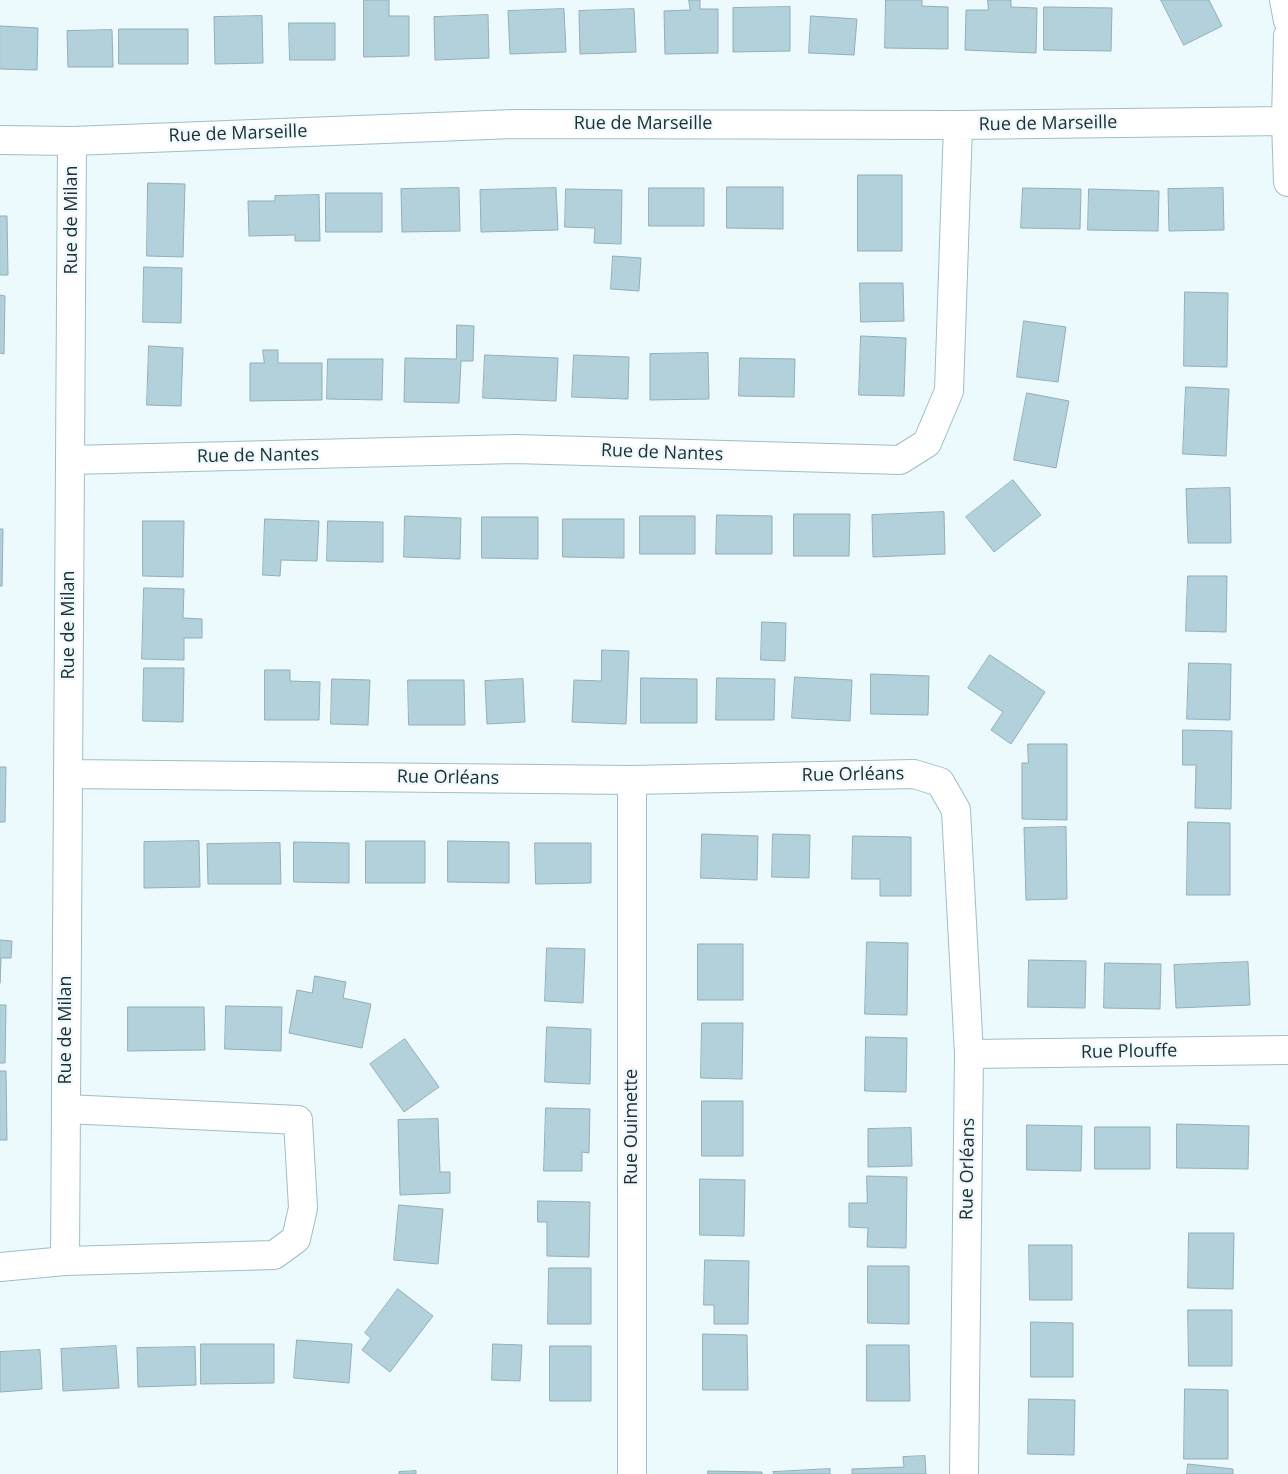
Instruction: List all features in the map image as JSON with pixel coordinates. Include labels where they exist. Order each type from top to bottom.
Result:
[{"type":"street","points":[[1284,0],[1288,21]]},
{"type":"street","points":[[1288,36],[1286,121],[1288,182]]},
{"type":"street","name":"Rue de Marseille","points":[[0,140],[72,141],[514,124],[958,125],[1286,121]]},
{"type":"street","name":"Rue de Nantes","points":[[70,460],[515,449],[900,460],[927,444],[949,391],[958,125]]},
{"type":"street","name":"Rue de Milan","points":[[65,1261],[72,141]]},
{"type":"street","name":"Rue Orléans","points":[[68,774],[632,780],[914,774],[940,782],[956,810],[970,1054],[964,1474]]},
{"type":"street","name":"Rue Ouimette","points":[[632,780],[632,1474]]},
{"type":"street","name":"Rue Plouffe","points":[[970,1054],[1288,1050]]},
{"type":"street","name":"Rue de Milan","points":[[0,1267],[65,1261],[274,1255],[296,1239],[303,1208],[298,1120],[66,1109]]},
{"type":"building","points":[[364,0],[389,0],[389,16],[409,16],[409,56],[364,57]]},
{"type":"building","points":[[689,0],[700,0],[700,9],[718,9],[718,53],[665,54],[664,11],[690,10]]},
{"type":"building","points":[[886,0],[922,0],[922,6],[948,7],[948,49],[885,48]]},
{"type":"building","points":[[988,0],[1011,0],[1011,7],[1037,8],[1036,53],[965,50],[966,10],[988,10]]},
{"type":"building","points":[[1161,0],[1209,0],[1222,26],[1184,45]]},
{"type":"building","points":[[790,7],[790,51],[733,52],[733,8]]},
{"type":"building","points":[[1044,7],[1112,8],[1111,51],[1044,50]]},
{"type":"building","points":[[564,9],[566,52],[510,54],[508,11]]},
{"type":"building","points":[[634,9],[636,52],[580,54],[579,11]]},
{"type":"building","points":[[488,15],[489,58],[435,60],[434,17]]},
{"type":"building","points":[[262,16],[263,63],[215,64],[214,17]]},
{"type":"building","points":[[811,16],[857,19],[854,55],[809,53]]},
{"type":"building","points":[[289,23],[335,23],[335,60],[290,60]]},
{"type":"building","points":[[0,26],[38,28],[37,70],[0,69]]},
{"type":"building","points":[[119,29],[188,29],[188,64],[119,64]]},
{"type":"building","points":[[112,30],[113,67],[68,67],[67,31]]},
{"type":"building","points":[[858,175],[902,175],[902,251],[858,251]]},
{"type":"building","points":[[148,183],[185,184],[183,257],[147,256]]},
{"type":"building","points":[[727,187],[783,187],[783,229],[727,228]]},
{"type":"building","points":[[459,188],[460,231],[402,232],[401,189]]},
{"type":"building","points":[[556,188],[558,230],[481,232],[480,190]]},
{"type":"building","points":[[649,188],[704,188],[704,226],[649,226]]},
{"type":"building","points":[[1023,188],[1081,189],[1080,229],[1021,228]]},
{"type":"building","points":[[1223,188],[1224,230],[1169,231],[1168,189]]},
{"type":"building","points":[[566,189],[622,190],[621,244],[594,243],[595,228],[565,227]]},
{"type":"building","points":[[1089,189],[1159,191],[1158,231],[1088,230]]},
{"type":"building","points":[[326,193],[382,193],[382,232],[326,232]]},
{"type":"building","points":[[319,195],[320,241],[295,241],[295,235],[249,236],[248,201],[275,201],[275,196]]},
{"type":"building","points":[[0,216],[7,216],[8,275],[0,275]]},
{"type":"building","points":[[613,256],[641,258],[639,291],[611,289]]},
{"type":"building","points":[[144,267],[182,268],[181,323],[143,322]]},
{"type":"building","points":[[860,283],[903,283],[904,321],[861,322]]},
{"type":"building","points":[[1185,292],[1228,293],[1227,367],[1184,366]]},
{"type":"building","points":[[0,295],[5,296],[4,354],[0,353]]},
{"type":"building","points":[[1024,321],[1066,327],[1058,382],[1017,377]]},
{"type":"building","points":[[457,325],[474,326],[473,361],[461,361],[459,403],[404,402],[405,358],[456,359]]},
{"type":"building","points":[[861,336],[906,338],[904,396],[859,395]]},
{"type":"building","points":[[149,346],[183,348],[181,406],[147,405]]},
{"type":"building","points":[[263,350],[278,350],[278,363],[322,363],[322,400],[250,401],[250,363],[264,363]]},
{"type":"building","points":[[708,353],[709,399],[650,400],[650,354]]},
{"type":"building","points":[[485,355],[558,358],[556,401],[483,398]]},
{"type":"building","points":[[574,355],[629,357],[628,399],[572,397]]},
{"type":"building","points":[[740,358],[795,359],[794,397],[739,396]]},
{"type":"building","points":[[328,359],[383,359],[382,400],[327,399]]},
{"type":"building","points":[[1186,387],[1229,389],[1226,456],[1183,454]]},
{"type":"building","points":[[1027,393],[1069,401],[1056,468],[1014,460]]},
{"type":"building","points":[[1013,480],[1041,515],[994,552],[966,517]]},
{"type":"building","points":[[1230,488],[1231,543],[1188,543],[1186,489]]},
{"type":"building","points":[[944,512],[945,554],[873,557],[872,515]]},
{"type":"building","points":[[794,514],[850,514],[849,556],[794,556]]},
{"type":"building","points":[[717,515],[772,516],[772,554],[716,554]]},
{"type":"building","points":[[405,516],[461,518],[460,559],[404,557]]},
{"type":"building","points":[[640,516],[695,516],[695,554],[640,554]]},
{"type":"building","points":[[482,517],[538,517],[538,559],[482,558]]},
{"type":"building","points":[[265,519],[319,521],[317,561],[281,560],[280,576],[263,575]]},
{"type":"building","points":[[563,519],[624,519],[624,558],[563,557]]},
{"type":"building","points":[[143,521],[184,521],[183,577],[143,576]]},
{"type":"building","points":[[328,521],[383,522],[383,562],[327,561]]},
{"type":"building","points":[[0,529],[3,529],[2,586],[0,586]]},
{"type":"building","points":[[1188,576],[1227,576],[1226,632],[1186,631]]},
{"type":"building","points":[[144,588],[184,589],[183,618],[202,619],[202,638],[184,638],[184,660],[142,659]]},
{"type":"building","points":[[762,622],[786,623],[785,661],[761,660]]},
{"type":"building","points":[[602,650],[629,651],[626,724],[572,722],[574,680],[601,681]]},
{"type":"building","points":[[990,655],[1045,692],[1011,744],[991,730],[1003,712],[968,688]]},
{"type":"building","points":[[1189,663],[1231,664],[1230,720],[1187,719]]},
{"type":"building","points":[[144,668],[184,668],[183,722],[143,721]]},
{"type":"building","points":[[265,670],[290,670],[290,681],[320,682],[319,720],[265,720]]},
{"type":"building","points":[[871,674],[929,676],[928,715],[871,714]]},
{"type":"building","points":[[795,677],[852,680],[850,721],[792,718]]},
{"type":"building","points":[[641,678],[697,679],[697,723],[641,723]]},
{"type":"building","points":[[717,678],[775,679],[774,720],[716,720]]},
{"type":"building","points":[[332,679],[370,680],[368,725],[331,724]]},
{"type":"building","points":[[523,679],[525,722],[487,724],[485,681]]},
{"type":"building","points":[[408,680],[464,680],[465,725],[409,725]]},
{"type":"building","points":[[1183,730],[1232,731],[1231,809],[1195,808],[1196,765],[1183,765]]},
{"type":"building","points":[[1028,744],[1067,744],[1067,820],[1022,819],[1022,763],[1028,763]]},
{"type":"building","points":[[0,767],[6,767],[5,822],[0,822]]},
{"type":"building","points":[[1188,822],[1230,823],[1230,895],[1187,895]]},
{"type":"building","points":[[1066,827],[1067,899],[1026,900],[1024,828]]},
{"type":"building","points":[[702,834],[758,836],[757,880],[701,878]]},
{"type":"building","points":[[773,834],[810,835],[809,878],[772,877]]},
{"type":"building","points":[[853,836],[911,837],[911,896],[880,896],[880,879],[852,879]]},
{"type":"building","points":[[199,841],[200,887],[144,888],[144,842]]},
{"type":"building","points":[[366,841],[425,841],[425,883],[366,883]]},
{"type":"building","points":[[448,841],[509,842],[509,883],[448,882]]},
{"type":"building","points":[[294,842],[349,843],[349,883],[294,882]]},
{"type":"building","points":[[280,843],[281,884],[208,884],[207,844]]},
{"type":"building","points":[[535,843],[591,843],[591,883],[536,884]]},
{"type":"building","points":[[0,940],[12,941],[11,958],[1,958],[0,983]]},
{"type":"building","points":[[867,942],[908,943],[907,1015],[865,1014]]},
{"type":"building","points":[[698,944],[743,944],[743,1000],[698,1000]]},
{"type":"building","points":[[547,948],[585,949],[583,1003],[545,1001]]},
{"type":"building","points":[[1029,960],[1086,961],[1085,1008],[1028,1007]]},
{"type":"building","points":[[1248,962],[1250,1005],[1176,1008],[1174,965]]},
{"type":"building","points":[[1105,963],[1161,964],[1160,1009],[1104,1008]]},
{"type":"building","points":[[315,976],[346,982],[343,998],[371,1004],[362,1048],[289,1033],[297,990],[312,993]]},
{"type":"building","points":[[0,1005],[6,1005],[5,1063],[0,1063]]},
{"type":"building","points":[[226,1006],[282,1007],[281,1051],[225,1049]]},
{"type":"building","points":[[128,1007],[204,1007],[205,1050],[128,1051]]},
{"type":"building","points":[[702,1023],[743,1023],[742,1079],[701,1078]]},
{"type":"building","points":[[547,1027],[591,1029],[590,1084],[545,1082]]},
{"type":"building","points":[[866,1037],[907,1038],[906,1092],[865,1091]]},
{"type":"building","points":[[405,1039],[439,1087],[404,1112],[370,1064]]},
{"type":"building","points":[[0,1071],[6,1071],[7,1140],[0,1140]]},
{"type":"building","points":[[702,1101],[743,1101],[743,1156],[702,1156]]},
{"type":"building","points":[[546,1108],[590,1109],[589,1153],[582,1152],[582,1171],[544,1171]]},
{"type":"building","points":[[438,1119],[440,1172],[450,1172],[450,1193],[400,1195],[398,1120]]},
{"type":"building","points":[[1177,1124],[1249,1126],[1248,1169],[1177,1168]]},
{"type":"building","points":[[1027,1125],[1082,1126],[1081,1171],[1027,1170]]},
{"type":"building","points":[[1095,1127],[1150,1127],[1150,1169],[1095,1169]]},
{"type":"building","points":[[911,1128],[912,1166],[868,1167],[868,1129]]},
{"type":"building","points":[[867,1176],[907,1177],[906,1248],[867,1247],[868,1228],[849,1227],[849,1203],[867,1203]]},
{"type":"building","points":[[700,1179],[745,1180],[744,1236],[700,1235]]},
{"type":"building","points":[[538,1201],[590,1202],[589,1257],[547,1256],[547,1222],[538,1222]]},
{"type":"building","points":[[399,1205],[443,1209],[438,1264],[394,1260]]},
{"type":"building","points":[[1189,1233],[1234,1233],[1233,1289],[1188,1288]]},
{"type":"building","points":[[1029,1245],[1072,1245],[1072,1300],[1030,1300]]},
{"type":"building","points":[[705,1260],[749,1261],[748,1324],[714,1324],[714,1305],[704,1305]]},
{"type":"building","points":[[868,1266],[909,1266],[909,1324],[868,1323]]},
{"type":"building","points":[[549,1268],[591,1268],[591,1324],[548,1324]]},
{"type":"building","points":[[398,1289],[433,1316],[390,1372],[362,1350],[371,1338],[365,1333]]},
{"type":"building","points":[[1188,1310],[1232,1310],[1232,1366],[1189,1366]]},
{"type":"building","points":[[1031,1322],[1073,1323],[1073,1377],[1031,1377]]},
{"type":"building","points":[[703,1334],[747,1335],[748,1390],[703,1390]]},
{"type":"building","points":[[297,1340],[352,1344],[349,1383],[294,1378]]},
{"type":"building","points":[[201,1344],[274,1344],[274,1383],[201,1384]]},
{"type":"building","points":[[493,1344],[522,1345],[520,1381],[492,1380]]},
{"type":"building","points":[[867,1345],[909,1345],[910,1401],[867,1401]]},
{"type":"building","points":[[116,1346],[119,1388],[63,1391],[61,1349]]},
{"type":"building","points":[[550,1346],[591,1346],[591,1401],[550,1401]]},
{"type":"building","points":[[195,1347],[196,1385],[138,1387],[137,1348]]},
{"type":"building","points":[[40,1350],[42,1389],[0,1392],[0,1352]]},
{"type":"building","points":[[1185,1389],[1228,1390],[1228,1459],[1184,1459]]},
{"type":"building","points":[[1029,1399],[1075,1400],[1074,1455],[1028,1454]]},
{"type":"building","points":[[925,1456],[926,1474],[852,1474],[852,1469],[904,1467],[903,1457]]},
{"type":"building","points":[[1188,1464],[1233,1469],[1233,1474],[1187,1474]]},
{"type":"building","points":[[830,1469],[830,1474],[774,1474],[773,1472]]},
{"type":"building","points":[[416,1471],[416,1474],[399,1474],[399,1472]]},
{"type":"building","points":[[708,1471],[762,1472],[762,1474],[708,1474]]}]
